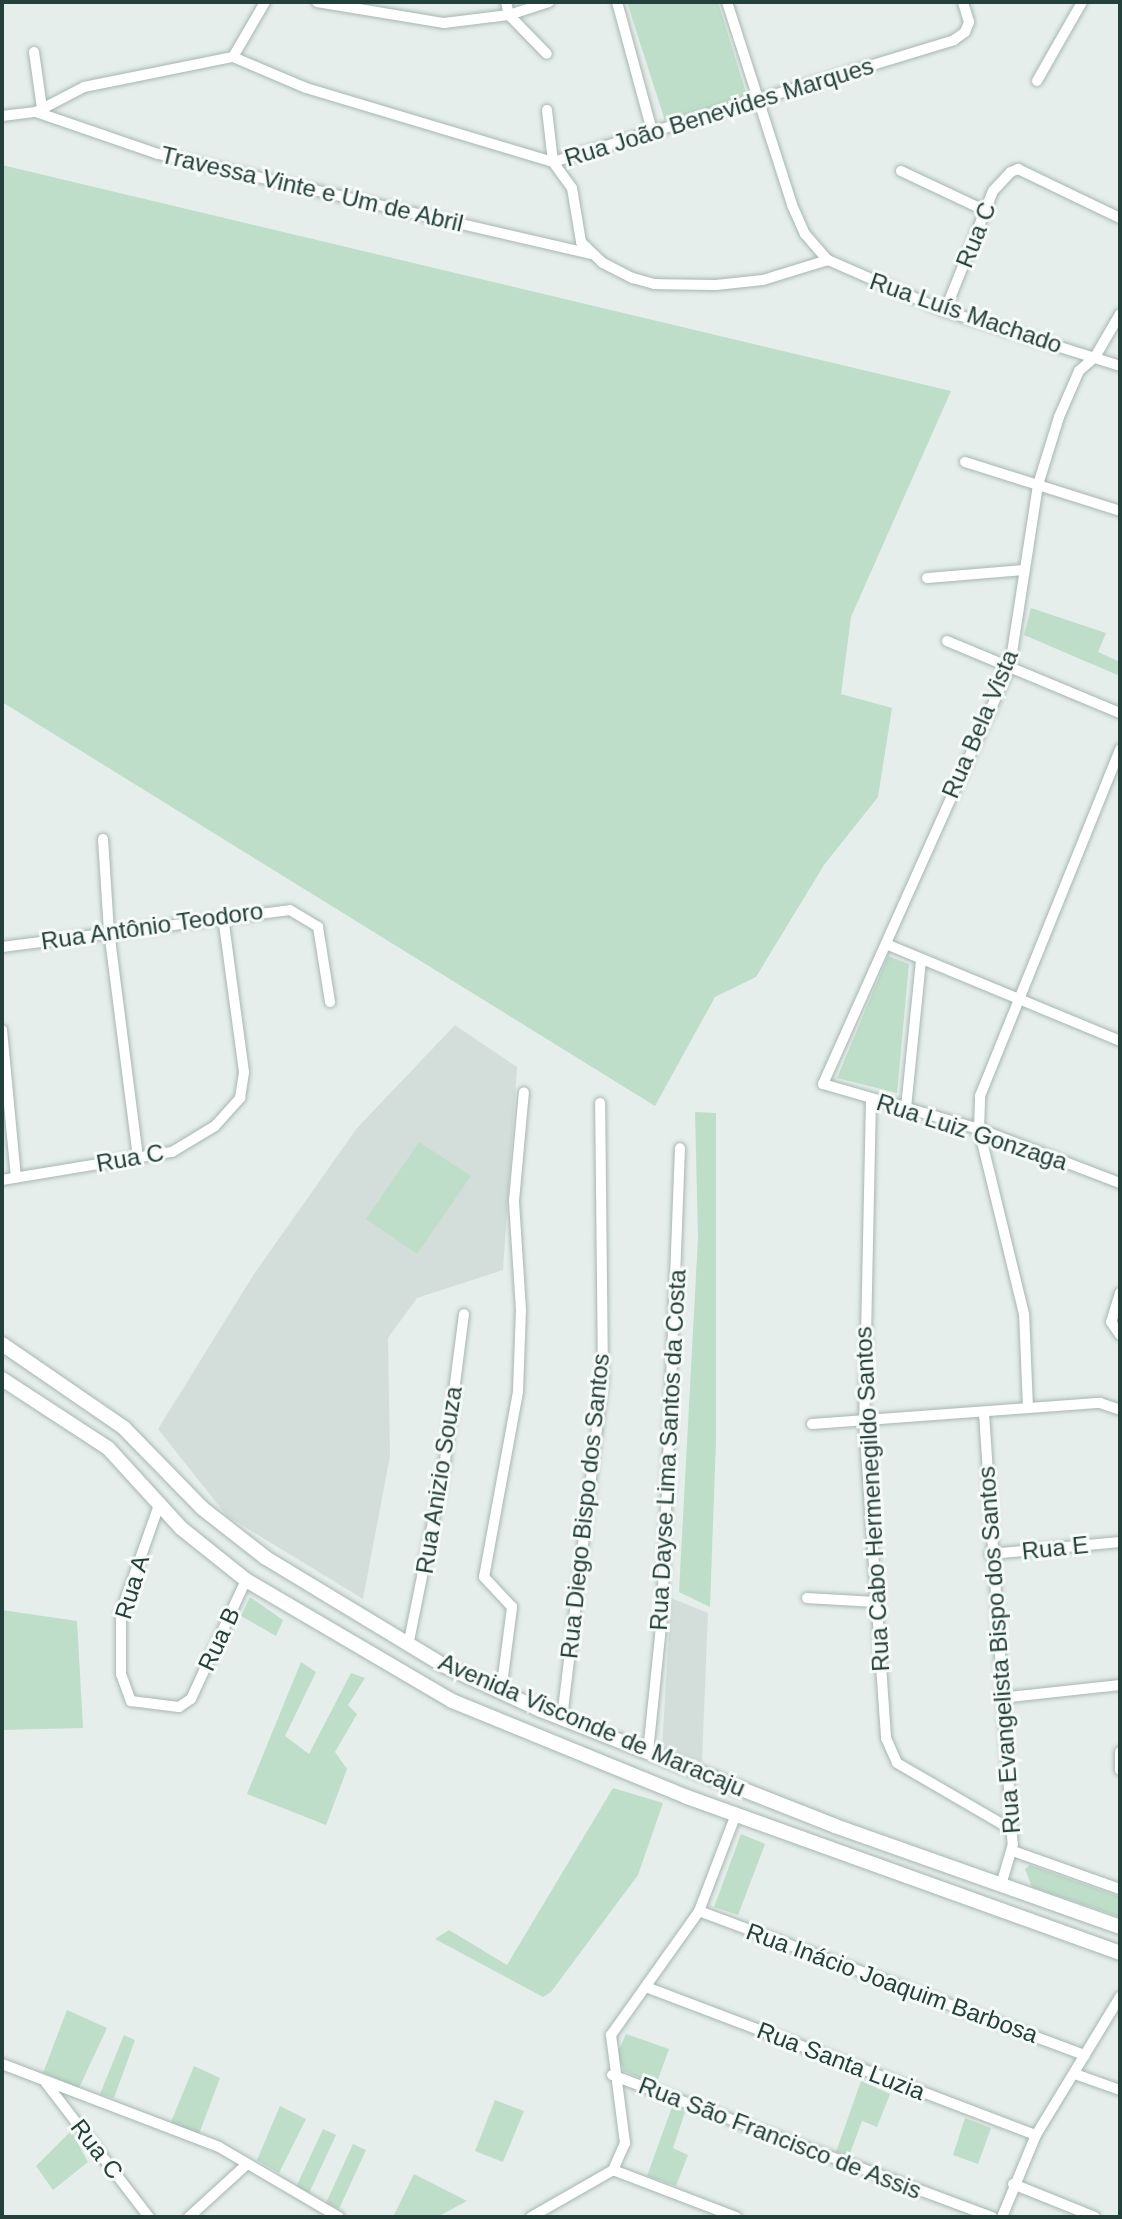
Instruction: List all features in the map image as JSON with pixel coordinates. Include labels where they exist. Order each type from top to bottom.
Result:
[{"type":"main road","name":"Avenida Visconde de Maracaju","points":[[2,1344],[124,1428],[215,1520],[408,1646],[562,1718],[835,1826],[1120,1927]]},
{"type":"main road","name":"Avenida Visconde de Maracaju","points":[[2,1379],[108,1448],[159,1505],[246,1580],[452,1701],[825,1848],[1120,1953]]},
{"type":"main road","points":[[108,1448],[122,1439],[124,1428]]},
{"type":"main road","points":[[133,1473],[138,1460],[154,1457]]},
{"type":"main road","points":[[782,1831],[793,1823],[792,1809]]},
{"type":"main road","points":[[825,1848],[823,1835],[835,1826]]},
{"type":"street","points":[[2,116],[39,110],[84,87],[233,57],[265,2]]},
{"type":"street","points":[[317,2],[428,22],[509,15],[549,2]]},
{"type":"street","points":[[506,2],[509,15],[547,54]]},
{"type":"street","points":[[617,2],[652,131]]},
{"type":"street","points":[[547,110],[553,162],[572,188],[581,242],[592,254],[633,278],[681,286],[763,280],[828,260],[799,222],[727,2]]},
{"type":"street","name":"Rua João Benevides Marques","points":[[233,57],[306,88],[553,162],[954,40],[969,22],[963,2]]},
{"type":"street","points":[[1037,81],[1082,2]]},
{"type":"street","points":[[34,52],[39,110]]},
{"type":"street","name":"Travessa Vinte e Um de Abril","points":[[39,110],[158,154],[592,254]]},
{"type":"street","name":"Rua C","points":[[945,311],[997,184],[1018,169],[1120,218]]},
{"type":"street","points":[[901,171],[986,211]]},
{"type":"street","name":"Rua Luís Machado","points":[[828,260],[945,311],[1120,366]]},
{"type":"street","name":"Rua Bela Vista","points":[[823,1084],[1010,666],[1038,485],[1070,388],[1079,371],[1095,357],[1120,314]]},
{"type":"street","points":[[965,462],[1120,511]]},
{"type":"street","points":[[927,578],[1025,570]]},
{"type":"street","points":[[947,641],[1120,713]]},
{"type":"street","points":[[1028,1408],[1020,1290],[979,1129],[984,1077],[1020,997],[1120,749]]},
{"type":"street","points":[[103,839],[109,931],[138,1157]]},
{"type":"street","name":"Rua Antônio Teodoro","points":[[2,947],[281,909],[318,927],[330,1002]]},
{"type":"street","name":"Rua C","points":[[2,1180],[172,1152],[215,1126],[240,1098],[244,1072],[223,917]]},
{"type":"street","points":[[886,944],[1120,1041]]},
{"type":"street","points":[[906,1108],[921,960]]},
{"type":"street","points":[[2,1030],[16,1177]]},
{"type":"street","name":"Rua Luiz Gonzaga","points":[[823,1084],[979,1129],[1120,1183]]},
{"type":"street","points":[[501,1692],[512,1607],[484,1577],[518,1391],[521,1310],[514,1175],[524,1092]]},
{"type":"street","name":"Rua Cabo Hermenegildo Santos","points":[[871,1098],[864,1422],[875,1602],[892,1756],[944,1794],[1012,1830]]},
{"type":"street","name":"Rua Diego Bispo dos Santos","points":[[562,1718],[603,1377],[600,1103]]},
{"type":"street","name":"Rua Dayse Lima Santos da Costa","points":[[648,1752],[662,1616],[680,1148]]},
{"type":"street","points":[[1120,1293],[1111,1322],[1120,1335]]},
{"type":"street","name":"Rua Anizio Souza","points":[[408,1646],[444,1468],[464,1314]]},
{"type":"street","points":[[812,1424],[1100,1403],[1120,1410]]},
{"type":"street","name":"Rua Evangelista Bispo dos Santos","points":[[984,1413],[990,1554],[1013,1851],[1001,1885]]},
{"type":"street","name":"Rua A","points":[[159,1505],[121,1613],[121,1674],[127,1696],[135,1703],[179,1707],[191,1699]]},
{"type":"street","name":"Rua E","points":[[990,1554],[1120,1542]]},
{"type":"street","name":"Rua B","points":[[191,1699],[246,1580]]},
{"type":"street","points":[[807,1598],[875,1602]]},
{"type":"street","points":[[1000,1698],[1120,1685]]},
{"type":"street","points":[[1120,1752],[1120,1770]]},
{"type":"street","points":[[531,2217],[613,2170],[625,2143],[612,2075],[611,2035],[699,1911],[736,1814]]},
{"type":"street","points":[[1013,1851],[1120,1889]]},
{"type":"street","name":"Rua Inácio Joaquim Barbosa","points":[[699,1911],[1085,2055]]},
{"type":"street","name":"Rua Santa Luzia","points":[[646,1987],[1036,2135]]},
{"type":"street","points":[[1002,2217],[1013,2184],[1036,2135],[1120,1997]]},
{"type":"street","points":[[2,2064],[172,2128],[247,2164],[339,2217]]},
{"type":"street","points":[[1075,2074],[1120,2090]]},
{"type":"street","name":"Rua São Francisco de Assis","points":[[612,2075],[992,2217]]},
{"type":"street","name":"Rua C","points":[[45,2082],[149,2217]]},
{"type":"street","points":[[189,2217],[247,2164]]},
{"type":"street","points":[[613,2170],[736,2217]]},
{"type":"street","points":[[1013,2184],[1095,2217]]},
{"type":"shaded area","points":[[455,1025],[517,1067],[503,1270],[417,1298],[388,1338],[390,1456],[363,1599],[227,1516],[158,1429],[254,1274],[357,1128]]},
{"type":"shaded area","points":[[671,1598],[708,1613],[702,1762],[662,1748]]},
{"type":"green space","points":[[627,2],[718,2],[747,96],[665,121]]},
{"type":"green space","points":[[2,165],[951,391],[851,617],[841,694],[892,708],[878,797],[824,865],[756,977],[715,997],[655,1106],[2,702]]},
{"type":"green space","points":[[1031,608],[1106,633],[1098,652],[1120,662],[1120,676],[1024,635]]},
{"type":"green space","points":[[888,956],[909,964],[897,1093],[837,1078]]},
{"type":"green space","points":[[695,1112],[716,1113],[716,1440],[710,1607],[679,1592],[698,1238]]},
{"type":"green space","points":[[419,1142],[471,1176],[417,1254],[366,1219]]},
{"type":"green space","points":[[250,1597],[283,1620],[276,1636],[241,1616]]},
{"type":"green space","points":[[2,1610],[77,1621],[83,1728],[2,1730]]},
{"type":"green space","points":[[301,1662],[316,1672],[285,1736],[309,1754],[351,1673],[365,1678],[348,1705],[357,1714],[335,1752],[347,1769],[326,1825],[247,1794]]},
{"type":"green space","points":[[613,1788],[663,1803],[638,1875],[551,1992],[543,1997],[435,1939],[449,1930],[507,1965]]},
{"type":"green space","points":[[741,1834],[765,1844],[738,1915],[714,1907]]},
{"type":"green space","points":[[1030,1865],[1120,1897],[1120,1917],[1032,1887],[1025,1869]]},
{"type":"green space","points":[[67,2010],[107,2028],[79,2088],[43,2073]]},
{"type":"green space","points":[[626,2034],[669,2049],[656,2085],[624,2071],[617,2054]]},
{"type":"green space","points":[[124,2035],[135,2040],[114,2098],[100,2094]]},
{"type":"green space","points":[[194,2066],[220,2078],[199,2134],[171,2122]]},
{"type":"green space","points":[[861,2081],[890,2094],[877,2127],[862,2121],[849,2156],[836,2152]]},
{"type":"green space","points":[[495,2100],[524,2111],[503,2162],[475,2151]]},
{"type":"green space","points":[[280,2106],[306,2119],[279,2173],[257,2160]]},
{"type":"green space","points":[[672,2107],[685,2112],[673,2148],[688,2155],[676,2186],[647,2176]]},
{"type":"green space","points":[[965,2118],[991,2128],[978,2164],[953,2155]]},
{"type":"green space","points":[[323,2129],[336,2135],[309,2193],[296,2187]]},
{"type":"green space","points":[[71,2131],[88,2162],[53,2190],[36,2166]]},
{"type":"green space","points":[[353,2144],[366,2150],[339,2209],[326,2203]]},
{"type":"green space","points":[[414,2174],[467,2201],[437,2217],[393,2217]]}]
